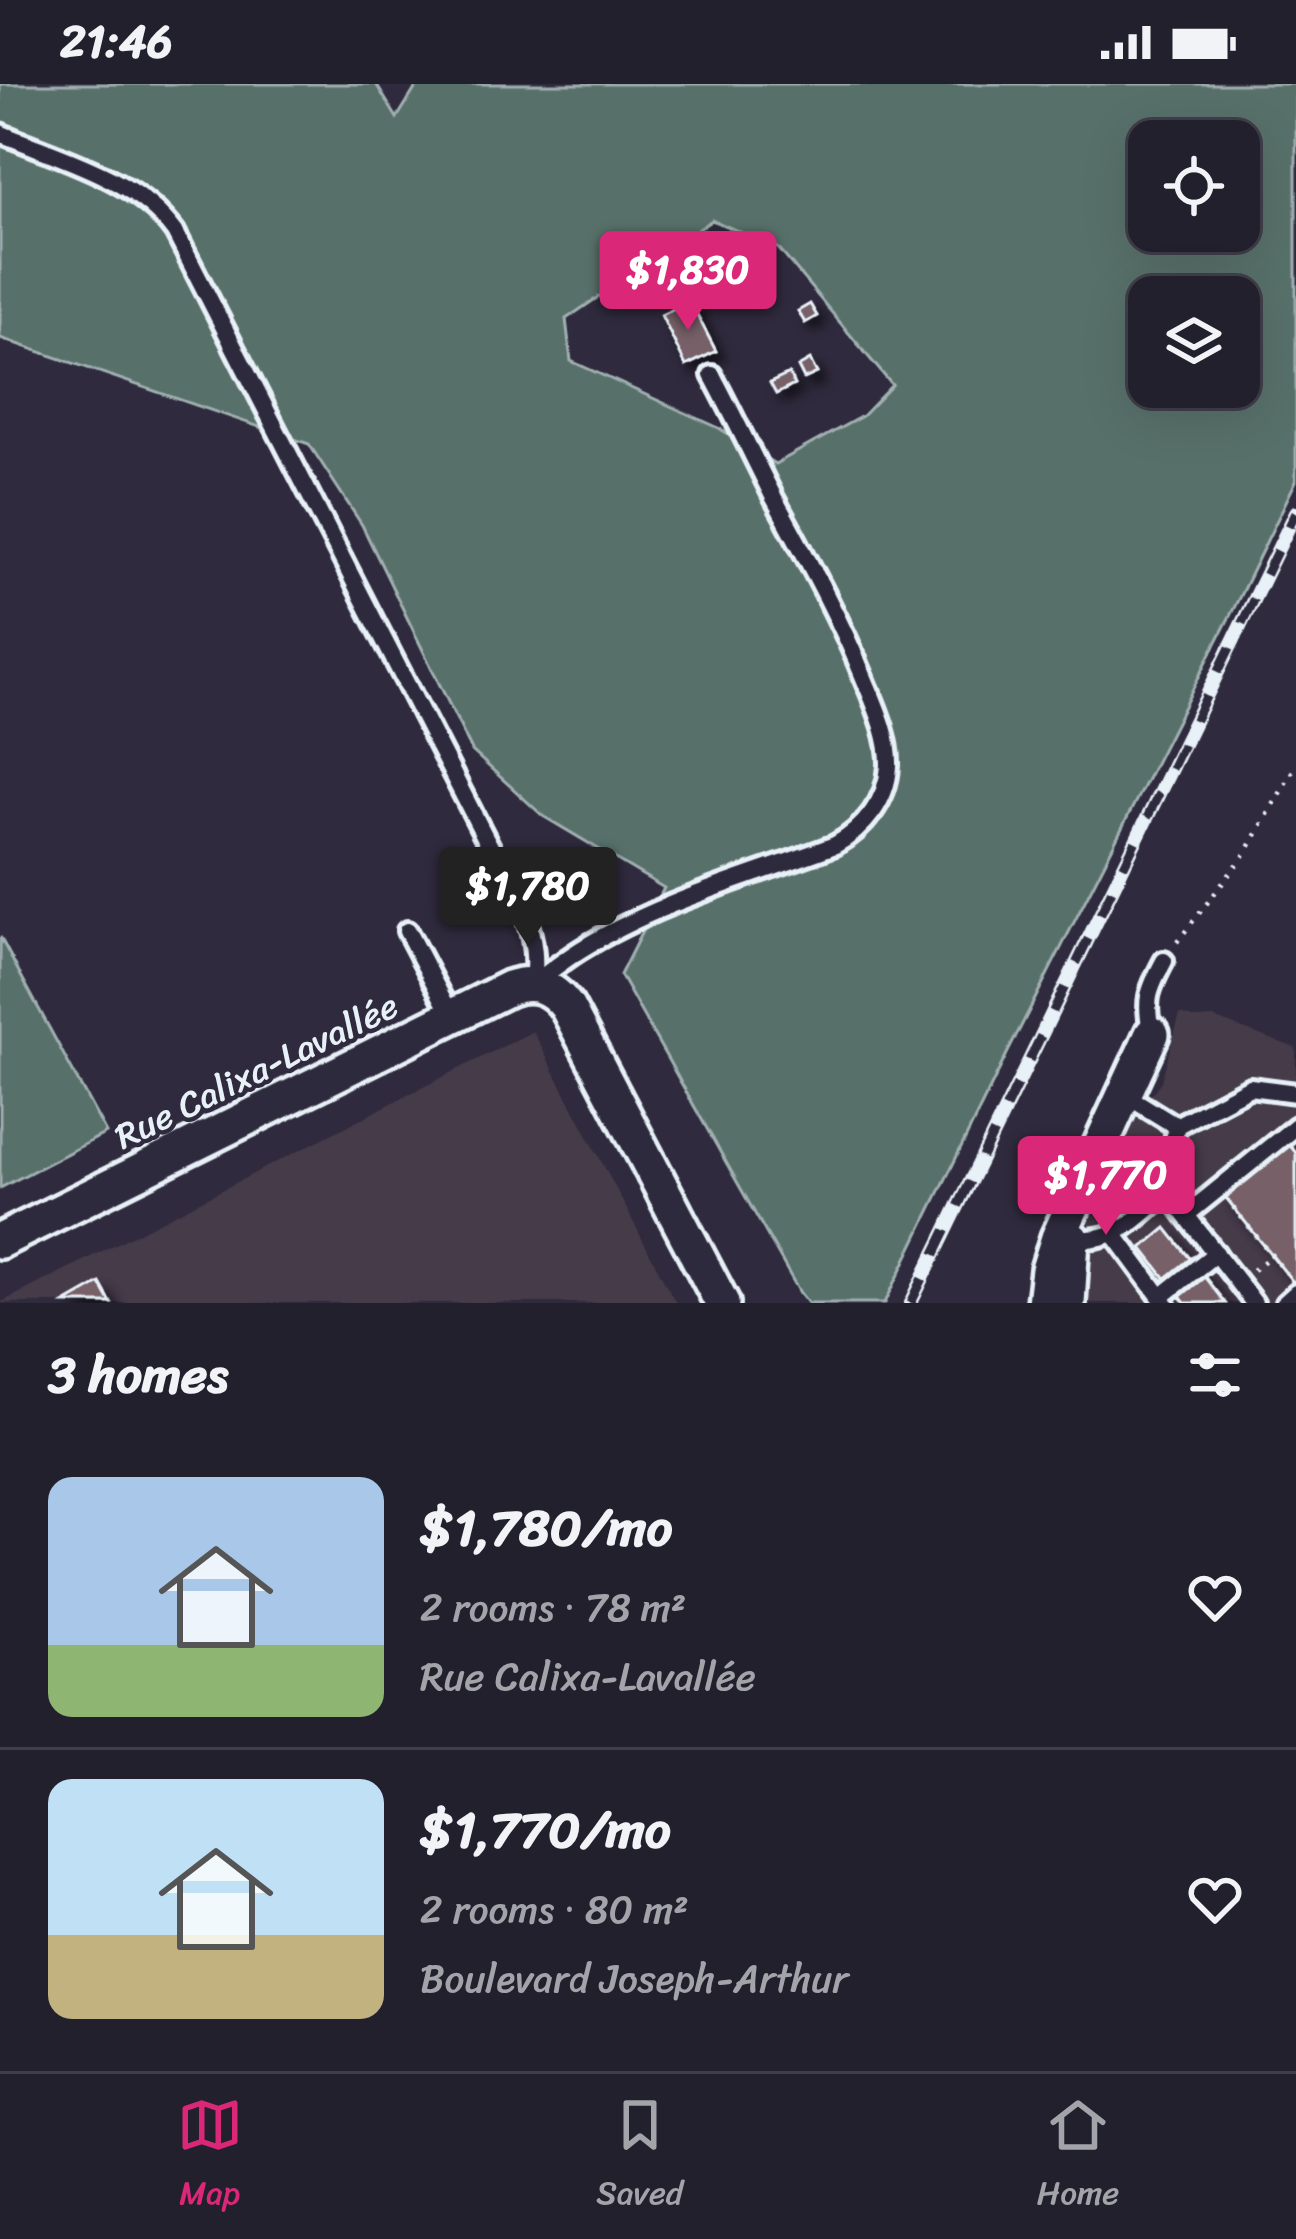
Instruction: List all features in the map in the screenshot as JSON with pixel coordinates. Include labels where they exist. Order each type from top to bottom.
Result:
[{"type":"street","name":"Rue Calixa-Lavallée","points":[[0,1240],[509,988],[533,984]]},
{"type":"street","points":[[533,984],[556,994],[567,1006],[722,1303]]},
{"type":"street","points":[[1044,1303],[1048,1270],[1065,1239],[1077,1196],[1152,1034]]},
{"type":"street","points":[[1065,1239],[1068,1303]]},
{"type":"lane","points":[[0,133],[140,196],[176,232],[526,916],[536,960],[533,984]]},
{"type":"lane","points":[[533,984],[621,928],[851,836],[873,811],[886,782],[887,747],[858,663],[712,375]]},
{"type":"lane","points":[[407,931],[452,1017]]},
{"type":"lane","points":[[1152,1034],[1145,1005],[1164,962]]},
{"type":"lane","points":[[1176,1126],[1250,1087],[1296,1093]]},
{"type":"lane","points":[[1124,1094],[1176,1126]]},
{"type":"lane","points":[[1065,1239],[1114,1235],[1168,1192],[1176,1126]]},
{"type":"lane","points":[[1186,1215],[1296,1126]]},
{"type":"lane","points":[[1168,1192],[1254,1303]]},
{"type":"lane","points":[[1114,1235],[1163,1300],[1216,1253]]},
{"type":"lane","points":[[1285,1303],[1293,1286]]},
{"type":"path","points":[[1164,962],[1246,853],[1296,765]]},
{"type":"path","points":[[1226,1198],[1293,1286]]},
{"type":"shaded area","points":[[1180,1014],[1213,1018],[1296,1048],[1296,1303],[1082,1303],[1083,1259],[1094,1199],[1126,1130],[1161,1081]]},
{"type":"shaded area","points":[[533,1031],[676,1303],[0,1303]]},
{"type":"green space","points":[[0,84],[376,84],[397,118],[418,84],[1296,84],[1296,481],[885,1303],[808,1303],[800,1293],[620,975],[664,888],[543,816],[472,751],[362,525],[309,444],[0,338]],"holes":[[[712,220],[778,248],[892,385],[862,416],[775,464],[719,428],[571,361],[566,319]]]},
{"type":"green space","points":[[0,937],[106,1133],[0,1188]]},
{"type":"building","points":[[690,301],[716,351],[686,366],[661,315]]},
{"type":"building","points":[[810,304],[817,316],[805,323],[798,311]]},
{"type":"building","points":[[810,360],[817,373],[804,379],[798,367]]},
{"type":"building","points":[[789,374],[794,385],[776,394],[770,383]]},
{"type":"building","points":[[1288,1143],[1296,1153],[1293,1282],[1223,1194]]},
{"type":"building","points":[[1166,1228],[1225,1303],[1185,1303],[1142,1248]]},
{"type":"building","points":[[100,1283],[111,1303],[65,1303]]},
{"type":"railway","points":[[911,1303],[1296,512]]}]
